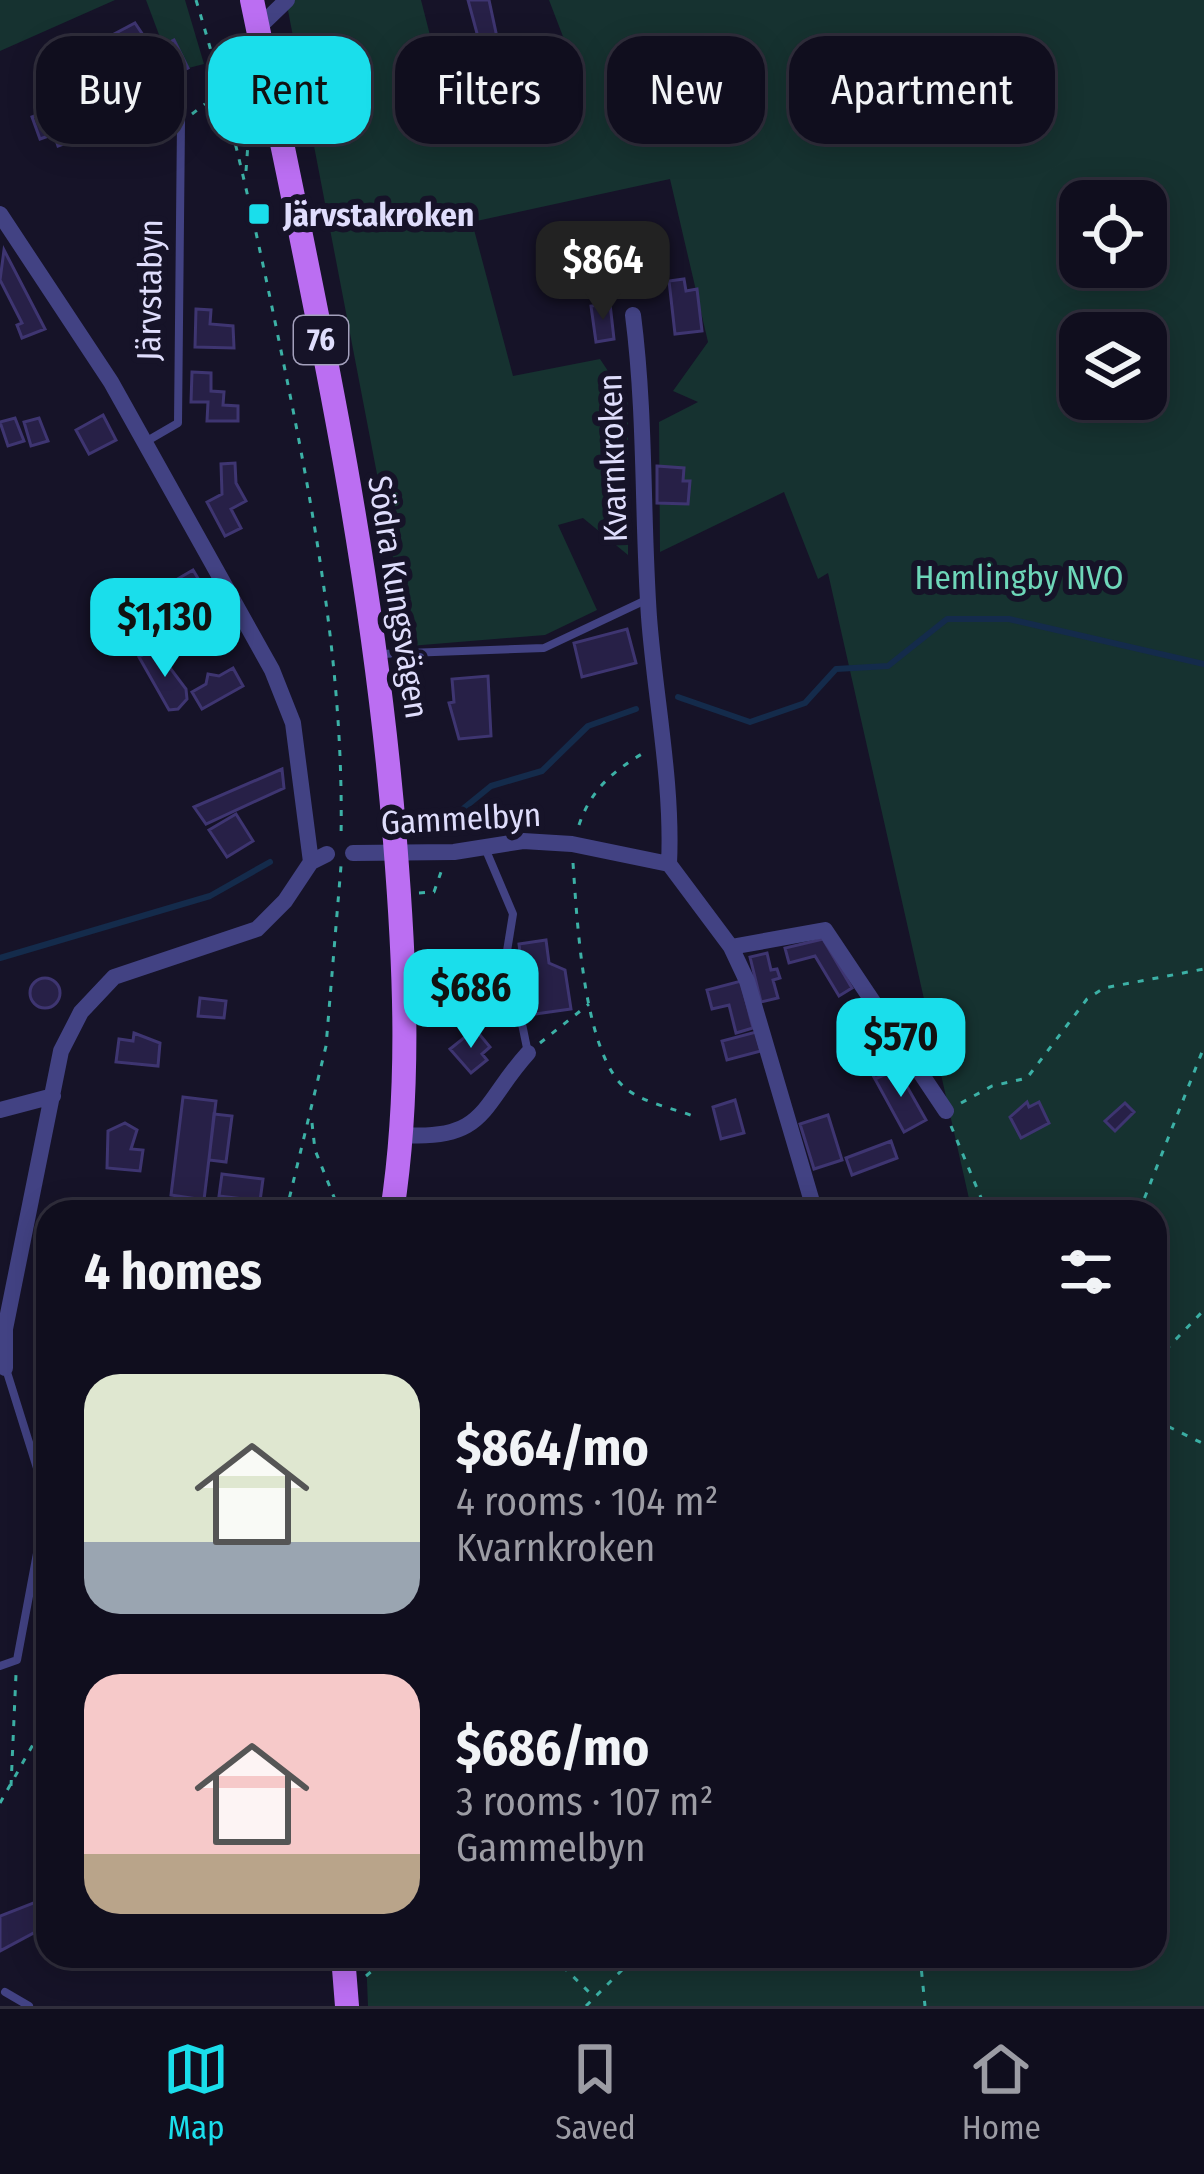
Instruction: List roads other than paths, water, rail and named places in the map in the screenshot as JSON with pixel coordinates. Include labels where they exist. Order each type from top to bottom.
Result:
[{"type":"main road","name":"Södra Kungsvägen","points":[[252,0],[379,654],[405,1011],[402,1135],[394,1200]]},
{"type":"main road","points":[[344,1968],[346,1999]]},
{"type":"street","points":[[258,28],[287,0]]},
{"type":"street","name":"Järvstabyn","points":[[0,214],[147,441],[272,670],[293,723],[319,858],[257,928],[114,977],[81,1012],[61,1052],[53,1096]]},
{"type":"street","name":"Kvarnkroken","points":[[633,315],[645,406],[648,599],[659,745],[671,824],[669,864]]},
{"type":"street","name":"Gammelbyn","points":[[353,853],[463,850],[523,841],[572,844],[669,864]]},
{"type":"street","points":[[669,864],[731,947],[747,981],[811,1200]]},
{"type":"street","points":[[731,947],[825,930],[946,1111]]},
{"type":"street","points":[[402,1135],[459,1130],[489,1114],[501,1083],[528,1054]]},
{"type":"street","points":[[0,1110],[53,1096],[8,1313],[5,1368]]},
{"type":"lane","name":"Järvstabyn","points":[[147,441],[178,423],[181,144]]},
{"type":"lane","points":[[379,654],[544,648],[648,599]]},
{"type":"lane","points":[[484,847],[513,914],[507,951],[528,1054]]},
{"type":"lane","points":[[5,1368],[36,1465]]},
{"type":"lane","points":[[0,1666],[16,1660],[36,1557]]},
{"type":"lane","points":[[5,1992],[29,2006]]},
{"type":"waterway","points":[[678,697],[750,722],[805,703],[836,669],[888,666],[947,619],[1009,619],[1204,664]]},
{"type":"waterway","points":[[426,824],[459,812],[491,786],[542,771],[588,726],[636,709]]},
{"type":"waterway","points":[[0,958],[210,896],[270,862]]},
{"type":"place","name":"Järvstakroken","points":[[259,214]]},
{"type":"park label","name":"Hemlingby NVO","points":[[1019,577]]}]
